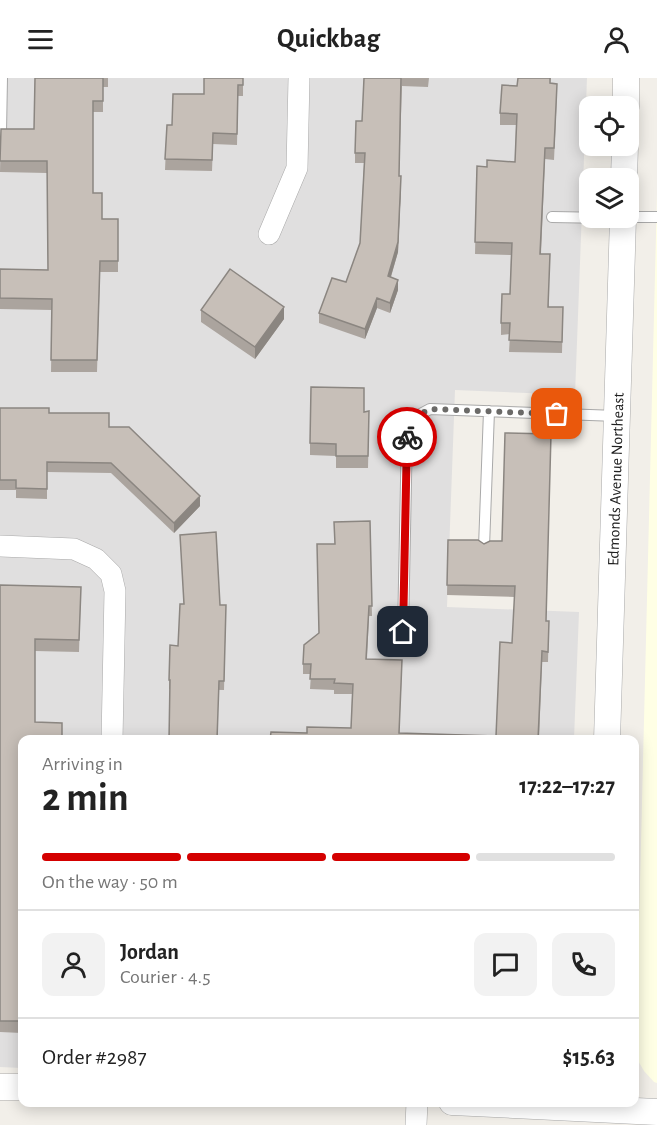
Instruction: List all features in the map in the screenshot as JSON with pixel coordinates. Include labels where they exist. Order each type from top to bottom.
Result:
[{"type":"street","points":[[270,234],[297,168],[298,78]]},
{"type":"street","points":[[626,78],[626,96]]},
{"type":"street","name":"Edmonds Avenue Northeast","points":[[607,735],[623,228]]},
{"type":"street","points":[[0,546],[74,549],[96,559],[111,574],[115,591],[112,735]]},
{"type":"street","points":[[0,1087],[18,1087]]},
{"type":"street","points":[[416,1125],[417,1107]]},
{"type":"street","points":[[525,1107],[598,1112],[657,1112]]},
{"type":"lane","points":[[2,78],[2,132]]},
{"type":"lane","points":[[552,217],[579,217]]},
{"type":"lane","points":[[639,217],[657,217]]},
{"type":"lane","points":[[403,632],[407,431],[415,417],[430,409],[617,416]]},
{"type":"lane","points":[[484,547],[489,411]]},
{"type":"shaded area","points":[[0,78],[587,78],[586,96],[579,96],[579,156],[584,156],[584,168],[579,168],[579,228],[581,228],[575,395],[455,390],[447,607],[579,612],[574,735],[18,735],[18,1068],[0,1067]]},
{"type":"shaded area","points":[[657,193],[657,1083],[644,1071],[639,1062],[639,924]]},
{"type":"building","points":[[35,78],[103,78],[103,101],[93,101],[93,193],[102,193],[102,219],[118,219],[118,261],[100,261],[97,360],[51,360],[52,299],[0,298],[0,269],[48,270],[47,161],[0,161],[1,129],[34,129]]},
{"type":"building","points":[[204,78],[243,78],[243,85],[238,85],[237,134],[213,133],[212,160],[165,159],[167,125],[172,125],[173,94],[204,94]]},
{"type":"building","points":[[364,78],[401,78],[398,242],[388,276],[398,280],[390,303],[377,298],[365,329],[319,313],[332,278],[346,282],[360,243],[365,153],[355,153],[356,121],[362,121]]},
{"type":"building","points":[[518,78],[550,78],[550,83],[557,84],[554,148],[545,148],[540,254],[550,254],[548,307],[563,307],[562,342],[509,340],[510,323],[501,323],[502,294],[510,294],[512,243],[475,242],[477,166],[487,167],[487,160],[515,162],[517,114],[500,113],[502,85],[517,86]]},
{"type":"building","points":[[230,269],[284,307],[255,347],[201,310]]},
{"type":"building","points":[[311,387],[364,388],[364,412],[369,411],[368,456],[336,456],[336,444],[310,443]]},
{"type":"building","points":[[0,408],[49,408],[49,413],[109,413],[109,427],[129,427],[200,496],[174,523],[111,463],[47,462],[47,489],[16,488],[16,480],[0,480]]},
{"type":"building","points":[[505,433],[551,434],[546,621],[549,621],[548,652],[542,651],[538,735],[496,735],[500,642],[512,643],[515,586],[447,585],[448,540],[478,540],[484,544],[490,541],[502,541]]},
{"type":"building","points":[[370,521],[372,606],[369,606],[366,659],[402,660],[399,733],[464,735],[271,735],[271,732],[307,733],[307,727],[351,728],[353,684],[334,683],[335,679],[310,679],[311,664],[303,664],[304,645],[319,633],[317,544],[335,544],[334,522]]},
{"type":"building","points":[[216,532],[220,605],[226,605],[224,681],[219,681],[217,735],[169,735],[170,645],[178,646],[180,604],[184,604],[180,535]]},
{"type":"building","points":[[0,585],[81,587],[79,640],[35,639],[35,722],[62,723],[62,735],[18,735],[18,1021],[0,1021]]},
{"type":"way so far","points":[[407,437],[407,431],[415,417],[430,409],[557,414]]},
{"type":"route","points":[[403,632],[407,437]]}]
